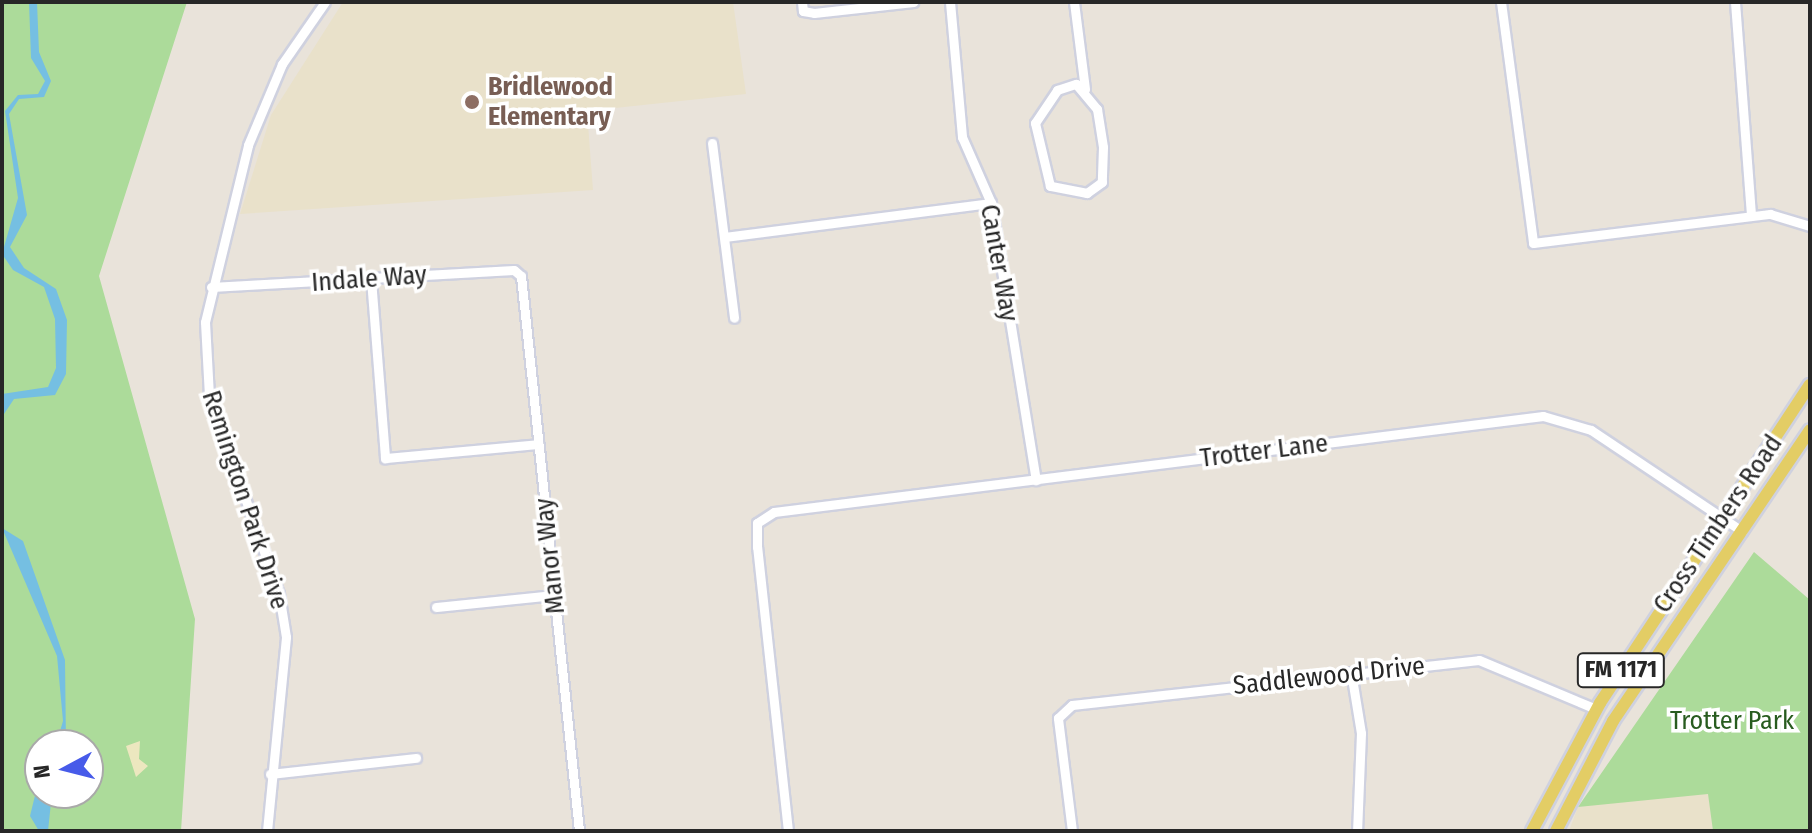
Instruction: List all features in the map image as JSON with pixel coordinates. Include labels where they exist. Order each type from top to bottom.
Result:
[{"type":"main road","name":"Cross Timbers Road","points":[[1532,831],[1596,709],[1810,385]]},
{"type":"main road","name":"Cross Timbers Road","points":[[1556,831],[1613,721],[1810,430]]},
{"type":"street","name":"Remington Park Drive","points":[[267,831],[270,774],[286,637],[279,594],[206,382],[211,287],[268,91],[325,2]]},
{"type":"street","points":[[803,6],[913,2]]},
{"type":"street","name":"Canter Way","points":[[950,2],[962,137],[991,203],[1036,480]]},
{"type":"street","points":[[1074,2],[1085,89],[1097,109],[1102,182],[1087,193],[1057,190],[1042,171],[1035,123],[1057,90],[1076,84],[1085,89]]},
{"type":"street","points":[[1501,2],[1533,243],[1751,215],[1810,226]]},
{"type":"street","points":[[1735,2],[1751,215]]},
{"type":"street","points":[[712,143],[734,318]]},
{"type":"street","points":[[725,237],[991,203]]},
{"type":"street","name":"Indale Way","points":[[211,287],[514,270],[522,280]]},
{"type":"street","points":[[371,279],[385,458],[538,444]]},
{"type":"street","name":"Manor Way","points":[[522,280],[579,831]]},
{"type":"street","name":"Trotter Lane","points":[[788,831],[757,523],[774,512],[1543,416],[1591,430],[1742,531]]},
{"type":"street","points":[[436,607],[554,595]]},
{"type":"street","name":"Saddlewood Drive","points":[[1072,831],[1058,718],[1072,705],[1479,660],[1596,709]]},
{"type":"street","points":[[1351,672],[1361,733],[1357,831]]},
{"type":"street","points":[[270,774],[416,758]]},
{"type":"shaded area","name":"Bridlewood Elementary","points":[[343,2],[733,2],[746,94],[587,111],[593,190],[240,214],[271,115]]},
{"type":"shaded area","points":[[1708,790],[1713,831],[1569,831],[1578,807]]},
{"type":"green space","points":[[2,2],[187,2],[99,276],[195,619],[181,831],[2,831]]},
{"type":"green space","name":"Trotter Park","points":[[1754,552],[1810,600],[1810,831],[1713,831],[1708,794],[1578,807]]},
{"type":"sand","points":[[140,741],[139,759],[148,766],[136,777],[126,746]]},
{"type":"water","points":[[29,2],[37,2],[39,52],[51,81],[44,97],[19,99],[9,114],[27,215],[10,247],[24,268],[56,289],[67,320],[66,374],[55,395],[14,399],[2,417],[2,394],[48,387],[56,368],[55,319],[44,287],[13,270],[2,254],[18,198],[5,111],[18,95],[38,94],[45,81],[31,58]]},
{"type":"water","points":[[2,528],[23,541],[65,660],[66,729],[61,729],[63,721],[57,656]]},
{"type":"water","points":[[32,809],[50,809],[48,831],[39,831],[30,816]]},
{"type":"place","name":"Bridlewood Elementary","points":[[472,102]]}]
